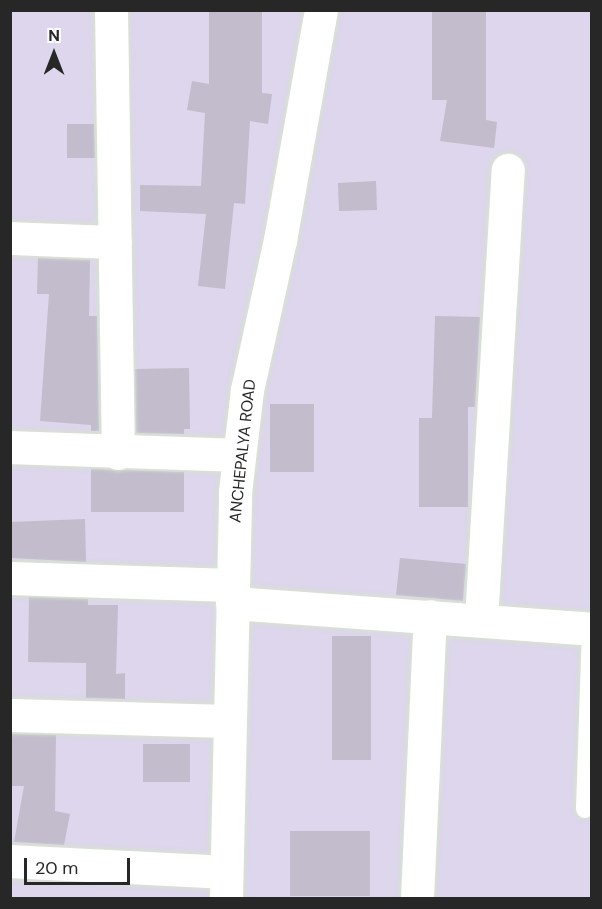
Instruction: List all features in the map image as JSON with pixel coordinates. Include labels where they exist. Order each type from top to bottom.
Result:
[{"type":"street","points":[[111,10],[118,453]]},
{"type":"street","name":"ANCHEPALYA ROAD","points":[[226,885],[232,594],[239,455],[248,390],[321,10]]},
{"type":"street","points":[[481,620],[508,170]]},
{"type":"street","points":[[10,238],[115,242]]},
{"type":"street","points":[[10,447],[118,453],[239,455]]},
{"type":"street","points":[[10,578],[232,594],[430,616],[591,629]]},
{"type":"street","points":[[417,898],[430,616]]},
{"type":"street","points":[[10,715],[230,721]]},
{"type":"street","points":[[10,861],[226,885]]},
{"type":"lane","points":[[585,809],[591,629]]},
{"type":"building","points":[[209,10],[262,10],[262,93],[272,94],[268,124],[250,121],[245,204],[234,203],[225,289],[198,286],[206,214],[140,211],[140,185],[201,186],[205,113],[187,110],[192,81],[209,84]]},
{"type":"building","points":[[432,10],[486,10],[486,120],[497,122],[494,148],[440,141],[447,100],[432,100]]},
{"type":"building","points":[[67,124],[94,124],[95,158],[67,158]]},
{"type":"building","points":[[376,181],[377,210],[339,211],[338,183]]},
{"type":"building","points":[[38,258],[90,260],[89,316],[97,316],[99,431],[91,431],[91,425],[40,421],[49,294],[37,294]]},
{"type":"building","points":[[435,316],[480,317],[475,407],[468,407],[468,507],[419,507],[419,418],[432,418]]},
{"type":"building","points":[[189,368],[190,429],[184,429],[184,434],[136,433],[135,369]]},
{"type":"building","points":[[270,404],[314,404],[314,472],[270,472]]},
{"type":"building","points":[[91,469],[184,472],[184,512],[91,512]]},
{"type":"building","points":[[85,519],[86,562],[10,558],[10,522]]},
{"type":"building","points":[[400,558],[466,564],[463,601],[396,595]]},
{"type":"building","points":[[29,597],[88,599],[88,605],[118,605],[116,674],[125,673],[125,699],[86,698],[86,663],[28,662]]},
{"type":"building","points":[[332,636],[371,636],[371,760],[332,760]]},
{"type":"building","points":[[10,734],[56,735],[55,811],[70,814],[64,845],[14,842],[24,786],[10,786]]},
{"type":"building","points":[[143,744],[190,744],[190,782],[143,782]]},
{"type":"building","points":[[290,831],[370,831],[370,896],[290,896]]}]
